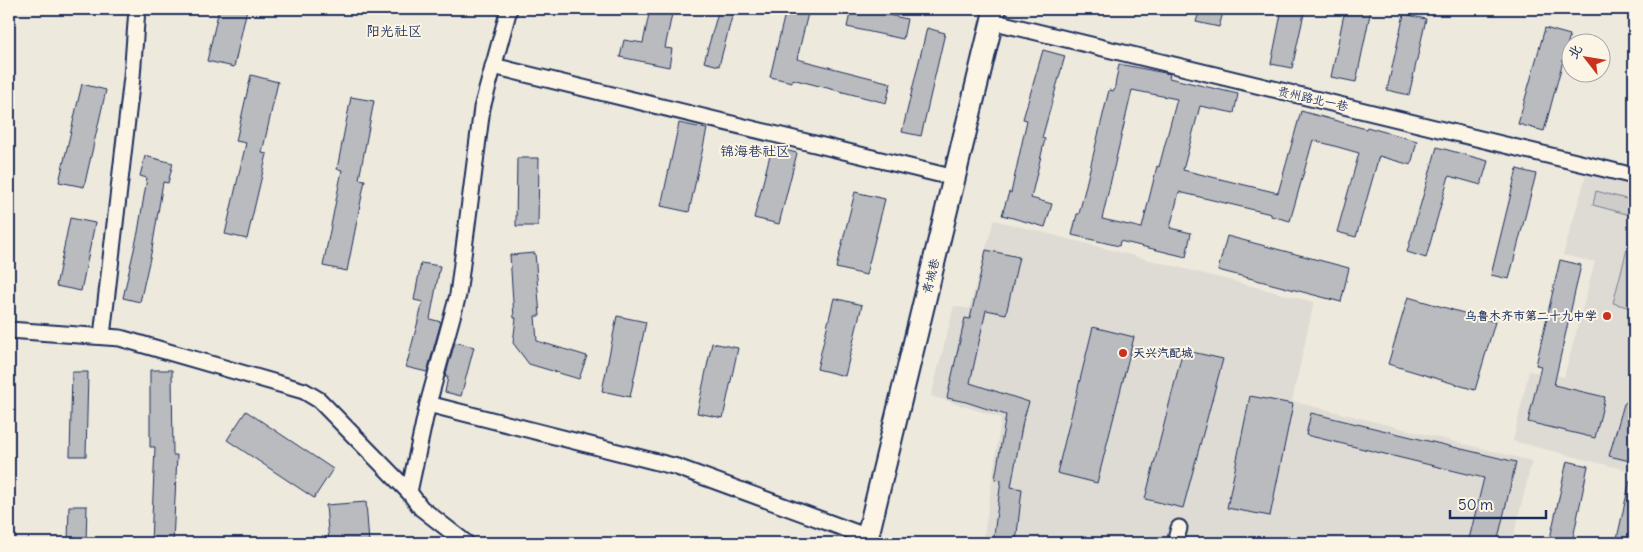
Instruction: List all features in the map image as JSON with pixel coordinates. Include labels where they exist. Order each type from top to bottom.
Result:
[{"type":"street","points":[[102,336],[132,77],[137,9]]},
{"type":"street","points":[[409,492],[428,404],[458,295],[482,108],[509,9]]},
{"type":"street","name":"贵州路北一巷","points":[[993,15],[1634,176]]},
{"type":"street","name":"青城巷","points":[[867,540],[993,15]]},
{"type":"street","points":[[493,66],[955,178]]},
{"type":"street","points":[[9,330],[120,338],[304,391],[319,400],[409,492],[421,508],[466,543]]},
{"type":"street","points":[[428,404],[677,467],[867,540]]},
{"type":"street","points":[[1175,543],[1179,528]]},
{"type":"shaded area","name":"乌鲁木齐市第二十九中学","points":[[1589,165],[1634,176],[1634,472],[1513,441],[1529,371],[1564,377],[1595,262],[1563,255]]},
{"type":"shaded area","points":[[1596,191],[1634,201],[1634,216],[1593,205]]},
{"type":"shaded area","name":"天兴汽配城","points":[[994,220],[1314,302],[1292,401],[1532,461],[1512,543],[983,543],[1001,418],[931,396],[954,306],[969,309]]},
{"type":"shaded area","points":[[1634,222],[1634,309],[1613,303]]},
{"type":"building","points":[[219,9],[247,9],[234,67],[207,61]]},
{"type":"building","points":[[650,9],[673,9],[665,48],[672,49],[669,67],[620,57],[624,40],[643,43]]},
{"type":"building","points":[[719,9],[734,9],[719,66],[704,62]]},
{"type":"building","points":[[786,9],[809,9],[797,59],[891,83],[886,103],[792,79],[792,82],[770,77]]},
{"type":"building","points":[[851,9],[907,19],[903,39],[847,27]]},
{"type":"building","points":[[1200,9],[1224,9],[1219,27],[1196,22]]},
{"type":"building","points":[[1282,9],[1305,9],[1292,68],[1271,64]]},
{"type":"building","points":[[1345,9],[1371,9],[1356,82],[1331,77]]},
{"type":"building","points":[[1404,14],[1426,19],[1409,95],[1387,90]]},
{"type":"building","points":[[927,28],[945,33],[921,136],[902,132]]},
{"type":"building","points":[[1545,28],[1560,32],[1560,72],[1544,131],[1518,124]]},
{"type":"building","points":[[1043,50],[1065,56],[1042,138],[1045,139],[1031,198],[1052,204],[1045,227],[1002,215],[1009,192],[1011,193],[1027,120],[1023,119]]},
{"type":"building","points":[[1119,64],[1170,74],[1169,78],[1238,94],[1234,113],[1200,106],[1183,170],[1278,193],[1301,111],[1417,141],[1411,165],[1379,156],[1356,237],[1337,232],[1359,153],[1313,140],[1290,221],[1271,216],[1271,214],[1179,192],[1170,228],[1191,233],[1186,257],[1120,241],[1119,246],[1072,235],[1077,214],[1079,214],[1109,90],[1114,91]],"holes":[[[1132,90],[1177,99],[1159,167],[1157,166],[1142,228],[1102,219]]]},
{"type":"building","points":[[251,75],[278,82],[262,153],[267,154],[247,239],[225,234],[246,143],[236,141]]},
{"type":"building","points":[[82,84],[106,90],[84,187],[59,182]]},
{"type":"building","points":[[351,97],[374,101],[359,179],[365,180],[347,271],[323,266],[342,170],[337,169]]},
{"type":"building","points":[[679,123],[707,129],[689,212],[661,206]]},
{"type":"building","points":[[772,147],[797,153],[779,224],[754,218]]},
{"type":"building","points":[[1437,147],[1488,161],[1481,185],[1449,176],[1426,258],[1407,252]]},
{"type":"building","points":[[145,156],[173,163],[168,183],[163,182],[152,249],[140,302],[123,298],[138,232],[147,178],[140,176]]},
{"type":"building","points":[[517,158],[539,158],[538,226],[516,226]]},
{"type":"building","points":[[1517,169],[1536,174],[1509,279],[1491,275]]},
{"type":"building","points":[[855,192],[885,199],[866,275],[836,268]]},
{"type":"building","points":[[70,218],[95,223],[81,291],[56,286]]},
{"type":"building","points":[[1227,236],[1349,268],[1341,302],[1218,270]]},
{"type":"building","points":[[986,250],[1019,257],[1006,314],[986,310],[970,383],[1029,402],[1023,421],[1011,487],[1022,489],[1016,543],[993,543],[1001,480],[995,479],[1006,415],[947,398],[965,318],[970,319]]},
{"type":"building","points":[[535,253],[540,316],[535,316],[537,341],[587,356],[579,379],[529,364],[513,343],[516,318],[514,318],[510,255]]},
{"type":"building","points":[[1560,260],[1581,265],[1554,385],[1605,397],[1595,438],[1528,422],[1541,366],[1536,365]]},
{"type":"building","points":[[421,263],[440,266],[430,319],[441,322],[427,372],[406,367],[423,302],[414,300]]},
{"type":"building","points":[[1408,297],[1495,322],[1475,390],[1388,364]]},
{"type":"building","points":[[834,298],[862,305],[845,376],[817,369]]},
{"type":"building","points":[[617,316],[646,322],[630,397],[602,391]]},
{"type":"building","points":[[1093,327],[1134,337],[1097,483],[1057,473]]},
{"type":"building","points":[[455,342],[474,347],[461,396],[445,392],[448,377],[445,377]]},
{"type":"building","points":[[712,343],[738,348],[723,418],[697,413]]},
{"type":"building","points":[[1183,350],[1223,359],[1183,508],[1145,499]]},
{"type":"building","points":[[150,370],[172,370],[173,455],[177,455],[173,543],[151,543],[155,447],[150,447]]},
{"type":"building","points":[[72,372],[88,372],[86,456],[70,456]]},
{"type":"building","points":[[1634,395],[1634,462],[1609,456],[1624,404]]},
{"type":"building","points":[[1250,396],[1293,404],[1270,516],[1227,508]]},
{"type":"building","points":[[246,411],[333,469],[314,498],[227,440]]},
{"type":"building","points":[[1311,413],[1516,462],[1497,543],[1468,543],[1484,478],[1306,435]]},
{"type":"building","points":[[1567,461],[1588,466],[1572,543],[1549,543]]},
{"type":"building","points":[[1630,480],[1634,480],[1634,543],[1616,543]]},
{"type":"building","points":[[366,502],[369,543],[329,543],[326,505]]},
{"type":"building","points":[[69,506],[87,506],[86,543],[68,543]]},
{"type":"place","name":"乌鲁木齐市第二十九中学","points":[[1607,316]]},
{"type":"place","name":"天兴汽配城","points":[[1123,353]]},
{"type":"district","name":"阳光社区","points":[[394,31]]},
{"type":"district","name":"锦海巷社区","points":[[755,151]]}]
